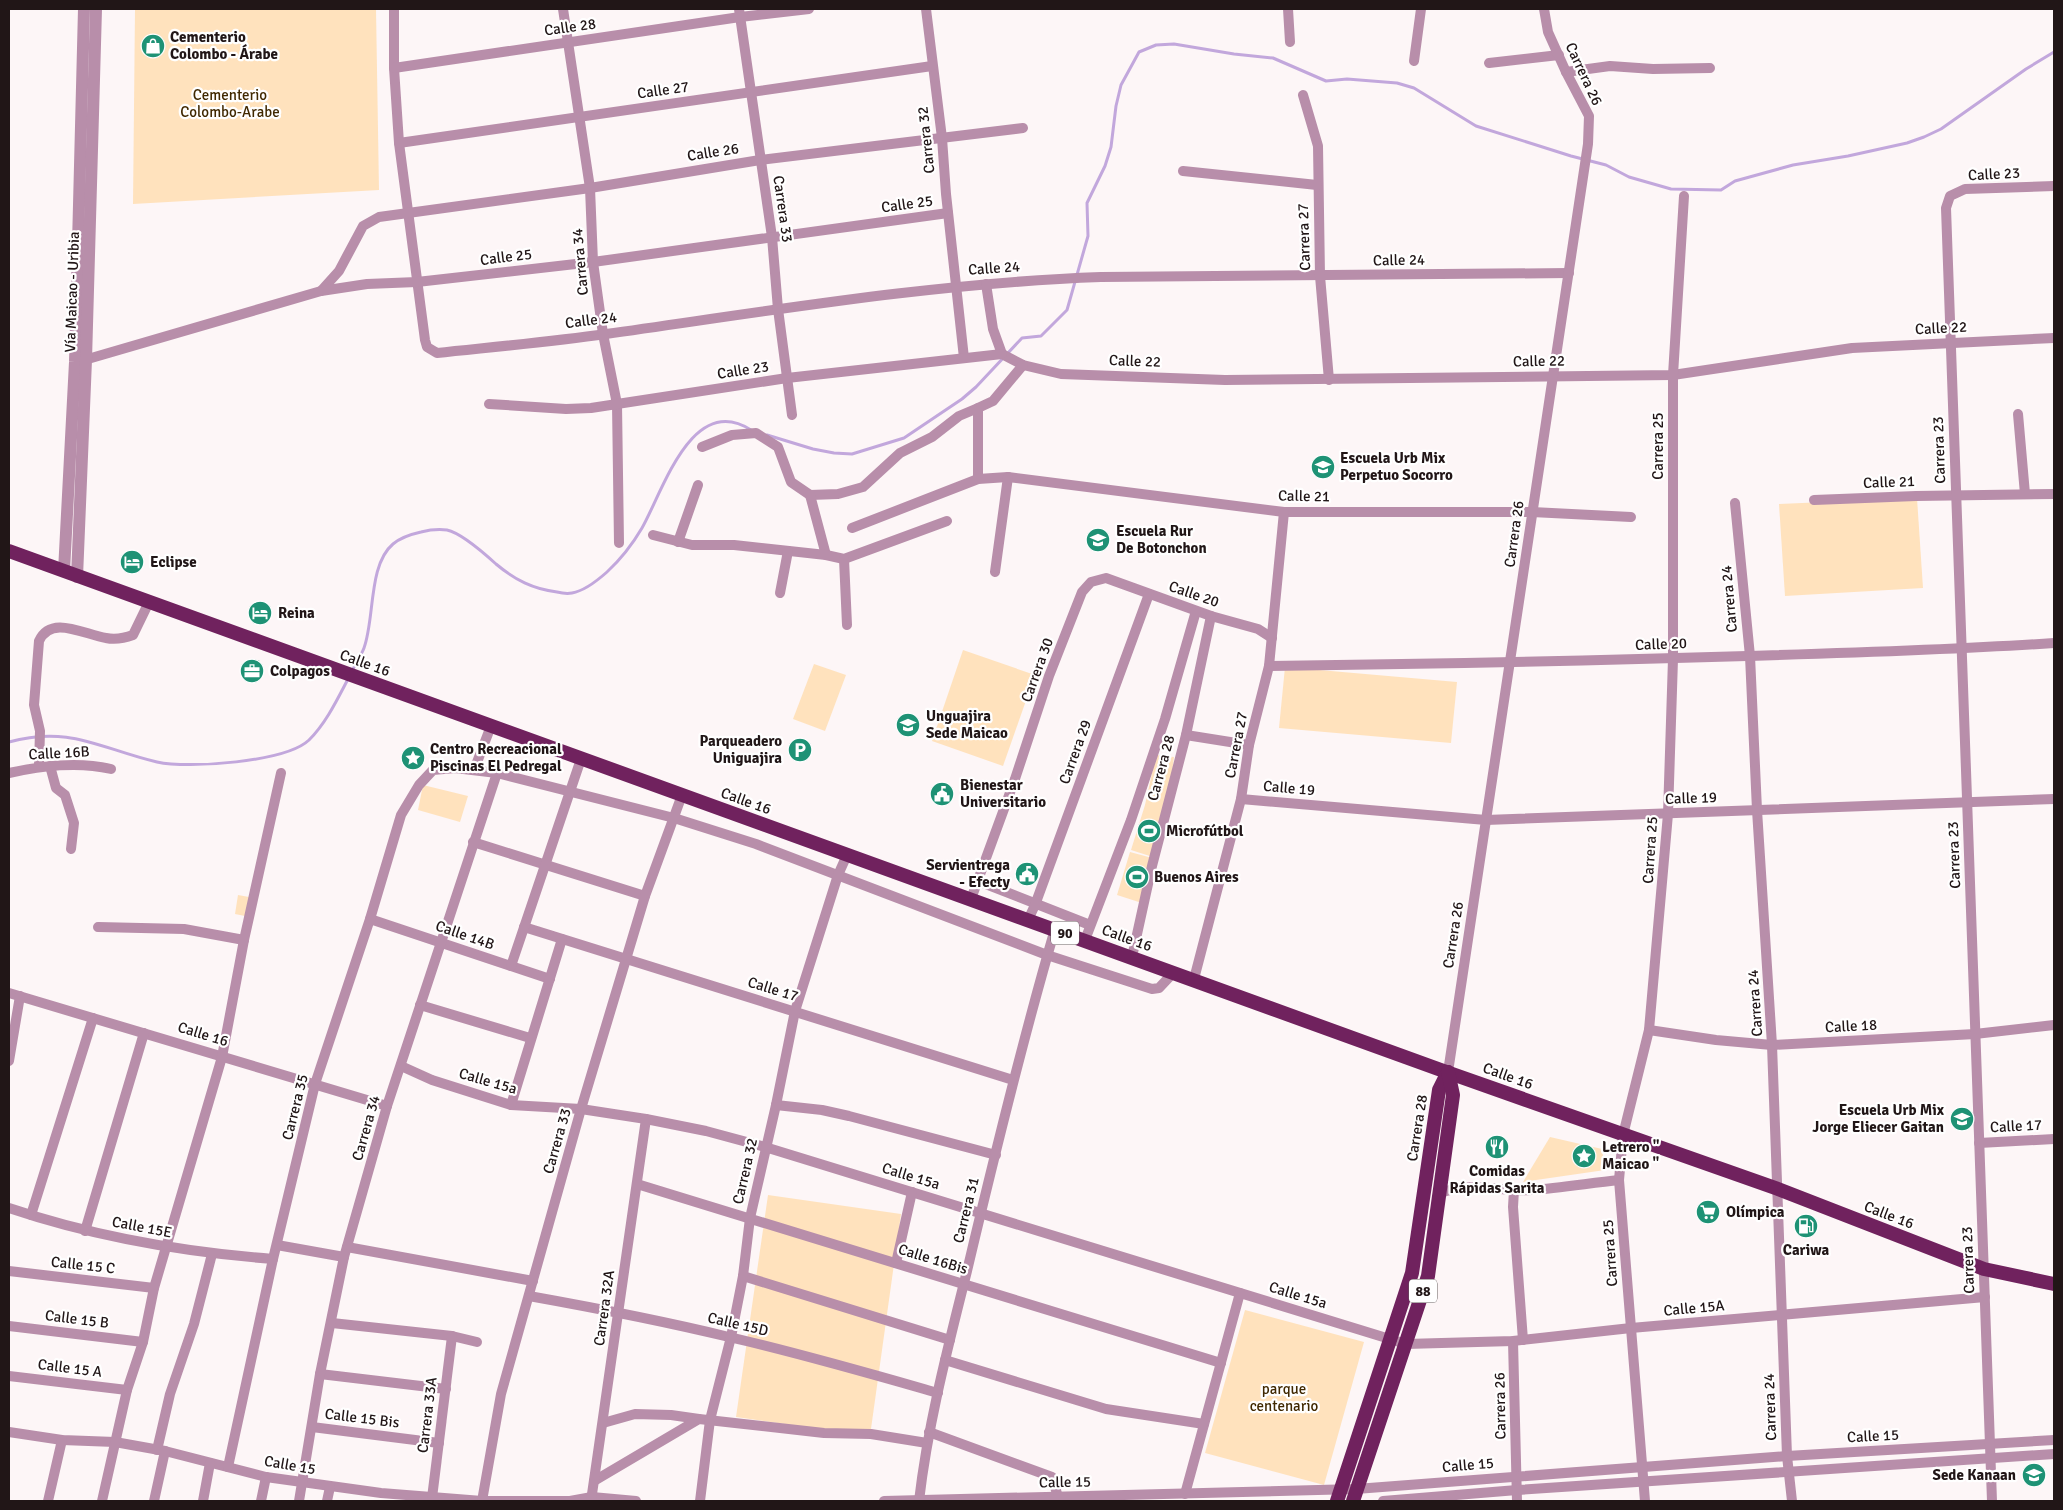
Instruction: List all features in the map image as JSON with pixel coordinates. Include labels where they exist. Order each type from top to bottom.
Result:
[{"type":"highway","name":"90","points":[[9,551],[77,577]]},
{"type":"highway","name":"Calle 16","points":[[77,577],[1448,1072],[1778,1189],[1984,1269],[2054,1284]]},
{"type":"highway","name":"Carrera 28","points":[[1355,1495],[1428,1276],[1453,1095],[1448,1072]]},
{"type":"highway","name":"Carrera 28","points":[[1339,1496],[1412,1273],[1439,1090],[1448,1072]]},
{"type":"street","name":"Vía Maicao - Uribia","points":[[77,577],[84,9]]},
{"type":"street","name":"Vía Maicao - Uribia","points":[[64,571],[81,361],[96,9]]},
{"type":"street","points":[[394,9],[394,68],[399,144],[417,282]]},
{"type":"street","name":"Carrera 34","points":[[563,9],[590,188],[593,262],[603,334],[617,404],[619,543]]},
{"type":"street","name":"Calle 28","points":[[394,68],[568,42],[740,13],[809,9]]},
{"type":"street","name":"Carrera 32","points":[[926,9],[942,138],[964,358]]},
{"type":"street","points":[[1288,9],[1290,42]]},
{"type":"street","points":[[1414,61],[1421,9]]},
{"type":"street","name":"Carrera 26","points":[[1448,1072],[1588,144],[1589,116],[1548,32],[1544,9]]},
{"type":"street","name":"Carrera 33","points":[[740,13],[772,237],[778,309],[792,415]]},
{"type":"street","points":[[1489,63],[1558,55]]},
{"type":"street","name":"Calle 27","points":[[399,144],[932,66]]},
{"type":"street","points":[[1566,72],[1610,66],[1653,69],[1710,68]]},
{"type":"street","name":"Carrera 27","points":[[1303,95],[1318,146],[1317,185],[1320,276],[1329,380]]},
{"type":"street","name":"Calle 26","points":[[320,291],[339,271],[363,226],[378,217],[590,188],[760,160],[1023,128]]},
{"type":"street","points":[[1183,171],[1317,185]]},
{"type":"street","name":"Calle 23","points":[[1946,208],[1950,196],[1965,189],[2054,186]]},
{"type":"street","name":"Carrera 25","points":[[1645,1501],[1619,1180],[1624,1135],[1649,1030],[1668,814],[1673,658],[1673,375],[1684,196]]},
{"type":"street","name":"Carrera 23","points":[[1946,208],[1992,1501]]},
{"type":"street","name":"Calle 25","points":[[81,361],[320,291],[367,284],[417,282],[593,262],[948,213]]},
{"type":"street","name":"Calle 24","points":[[417,282],[426,347],[437,353],[603,334],[956,286],[1061,278],[1569,273]]},
{"type":"street","points":[[986,284],[993,330],[1002,354]]},
{"type":"street","name":"Calle 22","points":[[1002,354],[1023,365],[1061,374],[1224,380],[1673,375],[1852,348],[2054,338]]},
{"type":"street","name":"Calle 23","points":[[489,404],[566,409],[617,404],[787,378],[1002,354]]},
{"type":"street","points":[[702,448],[732,435],[756,433],[778,447],[791,482],[810,495],[838,494],[863,487],[900,453],[932,437],[959,416],[993,401],[1023,365]]},
{"type":"street","points":[[978,408],[978,479]]},
{"type":"street","points":[[2018,414],[2025,494]]},
{"type":"street","points":[[995,572],[1008,478]]},
{"type":"street","name":"Calle 21","points":[[852,528],[978,479],[1008,478],[1284,512],[1532,512],[1631,517]]},
{"type":"street","points":[[678,542],[698,485]]},
{"type":"street","name":"Calle 21","points":[[1814,500],[2054,494]]},
{"type":"street","points":[[810,495],[826,555]]},
{"type":"street","name":"Carrera 24","points":[[1735,503],[1750,656],[1757,810],[1772,1044],[1787,1456],[1792,1501]]},
{"type":"street","name":"Carrera 27","points":[[1194,980],[1240,799],[1249,745],[1269,666],[1284,512]]},
{"type":"street","points":[[653,535],[692,546],[734,545],[826,555],[844,559],[947,521]]},
{"type":"street","points":[[780,593],[788,551]]},
{"type":"street","points":[[844,559],[847,625]]},
{"type":"street","name":"Calle 20","points":[[1106,578],[1196,611],[1258,629],[1272,638]]},
{"type":"street","name":"Carrera 30","points":[[971,899],[1016,779],[1050,676],[1082,592],[1091,582],[1106,578]]},
{"type":"street","name":"Carrera 29","points":[[1028,920],[1149,594]]},
{"type":"street","points":[[39,766],[40,731],[34,705],[41,636],[53,627],[62,627],[107,638],[123,638],[133,635],[149,602]]},
{"type":"street","name":"Carrera 28","points":[[1085,940],[1131,820],[1165,719],[1196,611]]},
{"type":"street","name":"Carrera 28","points":[[1132,957],[1156,851],[1186,735],[1212,616]]},
{"type":"street","name":"Calle 20","points":[[1269,666],[1510,663],[1962,650],[2054,643]]},
{"type":"street","points":[[491,726],[474,770],[497,773],[569,790],[674,818],[756,844],[1047,955],[1152,990],[1159,988],[1174,972]]},
{"type":"street","points":[[1186,735],[1249,745]]},
{"type":"street","points":[[512,966],[569,790],[581,759]]},
{"type":"street","name":"Calle 16B","points":[[9,773],[39,766],[93,765],[111,769]]},
{"type":"street","points":[[50,766],[56,788],[65,795],[74,823],[71,849]]},
{"type":"street","name":"Carrera 35","points":[[228,1467],[315,1084],[370,920],[402,815],[419,785],[433,770],[456,768],[474,770]]},
{"type":"street","points":[[102,1501],[127,1390],[142,1342],[154,1288],[222,1057],[244,940],[281,773]]},
{"type":"street","name":"Carrera 34","points":[[299,1501],[320,1374],[346,1252],[387,1106],[497,773]]},
{"type":"street","name":"Carrera 33","points":[[482,1501],[501,1394],[528,1296],[645,896],[682,795]]},
{"type":"street","name":"Calle 19","points":[[1240,799],[1486,820],[2054,799]]},
{"type":"street","points":[[473,842],[645,896]]},
{"type":"street","name":"Carrera 32","points":[[700,1501],[710,1420],[731,1337],[743,1276],[750,1218],[795,1011],[838,876],[847,855]]},
{"type":"street","name":"Calle 16","points":[[978,881],[1090,925]]},
{"type":"street","name":"Calle 14B","points":[[370,920],[550,979]]},
{"type":"street","points":[[98,926],[184,929],[244,940]]},
{"type":"street","name":"Calle 17","points":[[524,927],[1013,1080]]},
{"type":"street","name":"Carrera 31","points":[[919,1501],[929,1432],[945,1360],[1013,1080],[1055,929]]},
{"type":"street","points":[[511,1105],[562,938]]},
{"type":"street","name":"Calle 16","points":[[9,993],[387,1106]]},
{"type":"street","points":[[9,1061],[20,996]]},
{"type":"street","points":[[420,1005],[530,1038]]},
{"type":"street","points":[[31,1215],[93,1018]]},
{"type":"street","name":"Calle 18","points":[[1649,1030],[1716,1040],[1772,1044],[1975,1034],[2054,1025]]},
{"type":"street","points":[[85,1231],[144,1033]]},
{"type":"street","name":"Calle 15a","points":[[401,1066],[432,1080],[511,1105],[581,1110],[646,1118],[706,1131],[765,1147],[1406,1344]]},
{"type":"street","points":[[776,1105],[822,1110],[849,1116],[996,1156]]},
{"type":"street","name":"Carrera 32A","points":[[592,1499],[646,1118]]},
{"type":"street","name":"Calle 17","points":[[1979,1143],[2054,1139]]},
{"type":"street","points":[[1439,1194],[1449,1189],[1465,1187],[1514,1190],[1619,1180]]},
{"type":"street","name":"Calle 16Bis","points":[[637,1184],[1221,1363]]},
{"type":"street","name":"Carrera 26","points":[[1514,1190],[1518,1340],[1517,1496]]},
{"type":"street","points":[[896,1263],[912,1192]]},
{"type":"street","name":"Calle 15E","points":[[9,1208],[85,1231],[166,1248],[274,1259]]},
{"type":"street","points":[[277,1246],[346,1252],[533,1281]]},
{"type":"street","points":[[154,1501],[170,1394],[194,1324],[212,1254]]},
{"type":"street","name":"Calle 15 C","points":[[9,1271],[154,1288]]},
{"type":"street","points":[[743,1276],[950,1340]]},
{"type":"street","points":[[1185,1494],[1240,1293]]},
{"type":"street","name":"Calle 15D","points":[[528,1296],[731,1337],[835,1363],[938,1393]]},
{"type":"street","name":"Calle 15A","points":[[1406,1344],[1518,1340],[1630,1328],[1985,1297]]},
{"type":"street","points":[[332,1323],[452,1336],[477,1342]]},
{"type":"street","name":"Calle 15 B","points":[[9,1326],[142,1342]]},
{"type":"street","name":"Carrera 33A","points":[[432,1498],[452,1336]]},
{"type":"street","points":[[945,1360],[1106,1409],[1204,1424]]},
{"type":"street","points":[[320,1374],[446,1389]]},
{"type":"street","name":"Calle 15 A","points":[[9,1376],[127,1390]]},
{"type":"street","points":[[602,1423],[635,1414],[671,1415],[824,1433],[871,1434],[927,1443]]},
{"type":"street","points":[[594,1481],[699,1419]]},
{"type":"street","name":"Calle 15 Bis","points":[[312,1427],[439,1442]]},
{"type":"street","name":"Calle 15","points":[[9,1432],[62,1440],[116,1442],[161,1450],[266,1477],[380,1497],[482,1501],[570,1501],[592,1499],[636,1501]]},
{"type":"street","points":[[929,1432],[1052,1477],[1058,1497]]},
{"type":"street","points":[[48,1501],[62,1440]]},
{"type":"street","name":"Calle 15","points":[[884,1501],[1185,1494],[1339,1496],[1516,1476],[1787,1456],[2054,1440]]},
{"type":"street","name":"Calle 15","points":[[1383,1501],[1517,1496],[1644,1482],[2054,1454]]},
{"type":"street","points":[[203,1501],[210,1463]]},
{"type":"street","points":[[261,1501],[266,1477]]},
{"type":"street","points":[[327,1501],[330,1487]]},
{"type":"green space","name":"Cementerio Colombo-Arabe","points":[[135,9],[376,9],[379,190],[133,204]]},
{"type":"green space","points":[[1917,498],[1923,588],[1785,596],[1779,504]]},
{"type":"green space","points":[[963,650],[1035,675],[1003,766],[932,741]]},
{"type":"green space","points":[[814,664],[846,675],[825,731],[793,719]]},
{"type":"green space","points":[[1285,667],[1457,682],[1451,743],[1279,728]]},
{"type":"green space","points":[[1156,755],[1174,757],[1167,811],[1156,858],[1131,850],[1145,805]]},
{"type":"green space","points":[[423,785],[468,796],[460,822],[418,810]]},
{"type":"green space","name":"Buenos Aires","points":[[1130,852],[1156,859],[1145,904],[1117,895]]},
{"type":"green space","points":[[238,895],[249,897],[245,916],[235,914]]},
{"type":"green space","points":[[1550,1137],[1602,1149],[1605,1170],[1523,1182]]},
{"type":"green space","points":[[768,1195],[901,1214],[870,1436],[736,1417]]},
{"type":"green space","name":"parque centenario","points":[[1245,1310],[1364,1342],[1324,1485],[1205,1453]]},
{"type":"waterway","points":[[767,435],[813,449],[852,454],[904,438],[962,399],[976,387],[1022,338],[1041,336],[1067,310],[1088,236],[1087,203],[1105,166],[1111,147],[1116,106],[1121,85],[1139,52],[1156,45],[1174,44],[1234,54],[1273,58],[1326,81],[1347,79],[1397,83],[1414,88],[1476,126],[1606,165],[1629,177],[1671,189],[1721,190],[1735,181],[1793,165],[1848,156],[1907,143],[1924,137],[1941,129],[2026,69],[2054,52]]},
{"type":"waterway","points":[[352,671],[363,651],[367,636],[379,565],[385,553],[399,540],[424,531],[447,530],[466,539],[503,570],[525,583],[540,589],[560,593],[577,592],[591,585],[603,575],[630,546],[642,528],[670,471],[682,451],[696,435],[712,424],[730,422],[751,430]]},
{"type":"waterway","points":[[9,742],[31,737],[68,737],[102,745],[137,757],[171,764],[213,764],[259,758],[297,748],[309,740],[326,719],[348,679]]},
{"type":"place","name":"Cementerio Colombo - Árabe","points":[[153,46]]},
{"type":"place","name":"Escuela Urb Mix Perpetuo Socorro","points":[[1323,467]]},
{"type":"place","name":"Escuela Rur De Botonchon","points":[[1098,540]]},
{"type":"place","name":"Eclipse","points":[[132,562]]},
{"type":"place","name":"Reina","points":[[260,613]]},
{"type":"place","name":"Colpagos","points":[[252,671]]},
{"type":"place","name":"Unguajira Sede Maicao","points":[[908,725]]},
{"type":"place","name":"Parqueadero Uniguajira","points":[[800,750]]},
{"type":"place","name":"Centro Recreacional Piscinas El Pedregal","points":[[413,758]]},
{"type":"place","name":"Bienestar Universitario","points":[[942,794]]},
{"type":"place","name":"Microfútbol","points":[[1149,831]]},
{"type":"place","name":"Servientrega - Efecty","points":[[1027,874]]},
{"type":"place","name":"Buenos Aires","points":[[1137,877]]},
{"type":"place","name":"Escuela Urb Mix Jorge Eliecer Gaitan","points":[[1962,1119]]},
{"type":"place","name":"Comidas Rápidas Sarita","points":[[1497,1147]]},
{"type":"place","name":"Letrero \" Maicao \"","points":[[1584,1156]]},
{"type":"place","name":"Olímpica","points":[[1708,1212]]},
{"type":"place","name":"Cariwa","points":[[1806,1226]]},
{"type":"place","name":"Sede Kanaan","points":[[2034,1475]]}]
